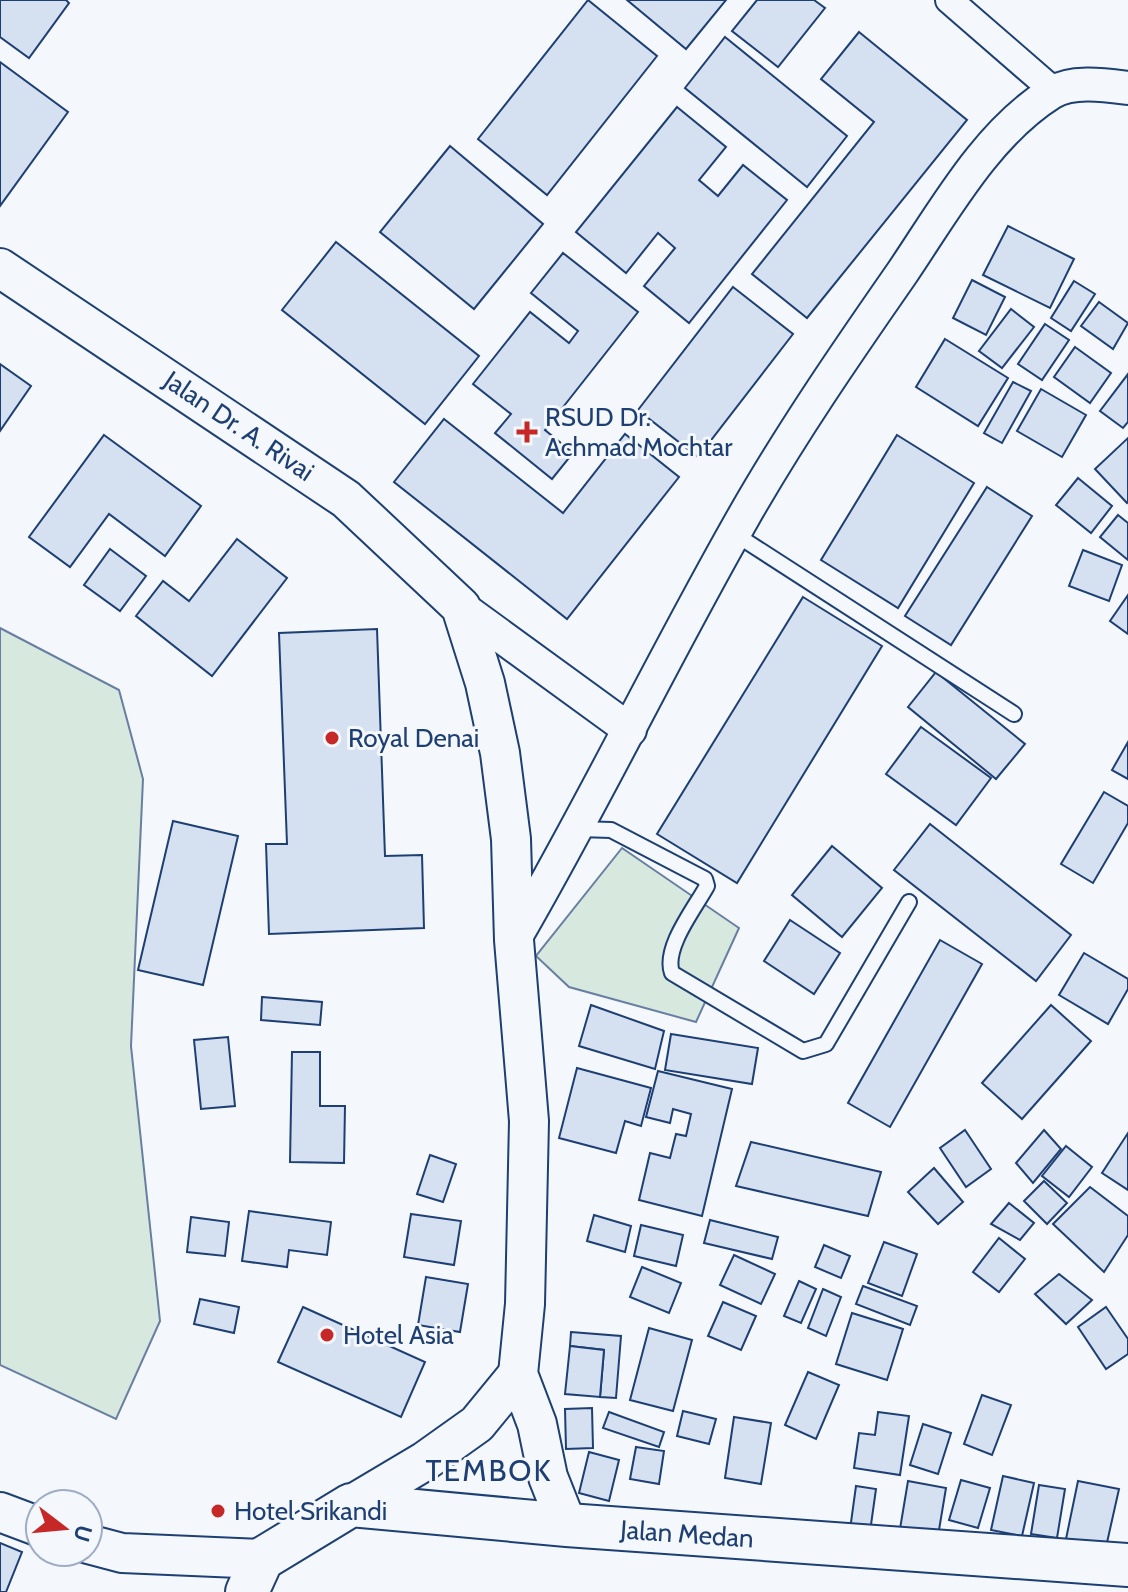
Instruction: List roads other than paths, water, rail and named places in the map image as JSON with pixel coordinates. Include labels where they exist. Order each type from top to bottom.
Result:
[{"type":"main road","name":"Jalan Dr. A. Rivai","points":[[0,268],[346,499],[461,607]]},
{"type":"main road","points":[[461,607],[485,683],[500,753],[511,839],[514,940],[529,1121],[525,1304],[518,1374],[537,1424],[548,1477],[567,1525]]},
{"type":"main road","points":[[104,1548],[254,1575],[351,1505],[425,1461],[477,1424],[518,1374]]},
{"type":"main road","name":"Jalan Medan","points":[[351,1505],[567,1525],[1128,1565]]},
{"type":"main road","points":[[0,1512],[24,1521]]},
{"type":"street","points":[[949,0],[1054,91]]},
{"type":"street","points":[[514,940],[579,829],[735,534],[824,385],[959,189],[999,139],[1054,91],[1095,84],[1128,88]]},
{"type":"street","points":[[461,607],[630,730]]},
{"type":"lane","points":[[735,534],[1014,714]]},
{"type":"lane","points":[[579,829],[611,830],[705,879],[707,886],[674,948],[669,964],[672,973],[803,1051],[826,1044],[909,902]]},
{"type":"place","name":"RSUD Dr. Achmad Mochtar","points":[[527,432]]},
{"type":"place","name":"Royal Denai","points":[[332,738]]},
{"type":"place","name":"Hotel Asia","points":[[327,1335]]},
{"type":"place","name":"Hotel Srikandi","points":[[218,1511]]},
{"type":"district","name":"TEMBOK","points":[[489,1471]]}]
